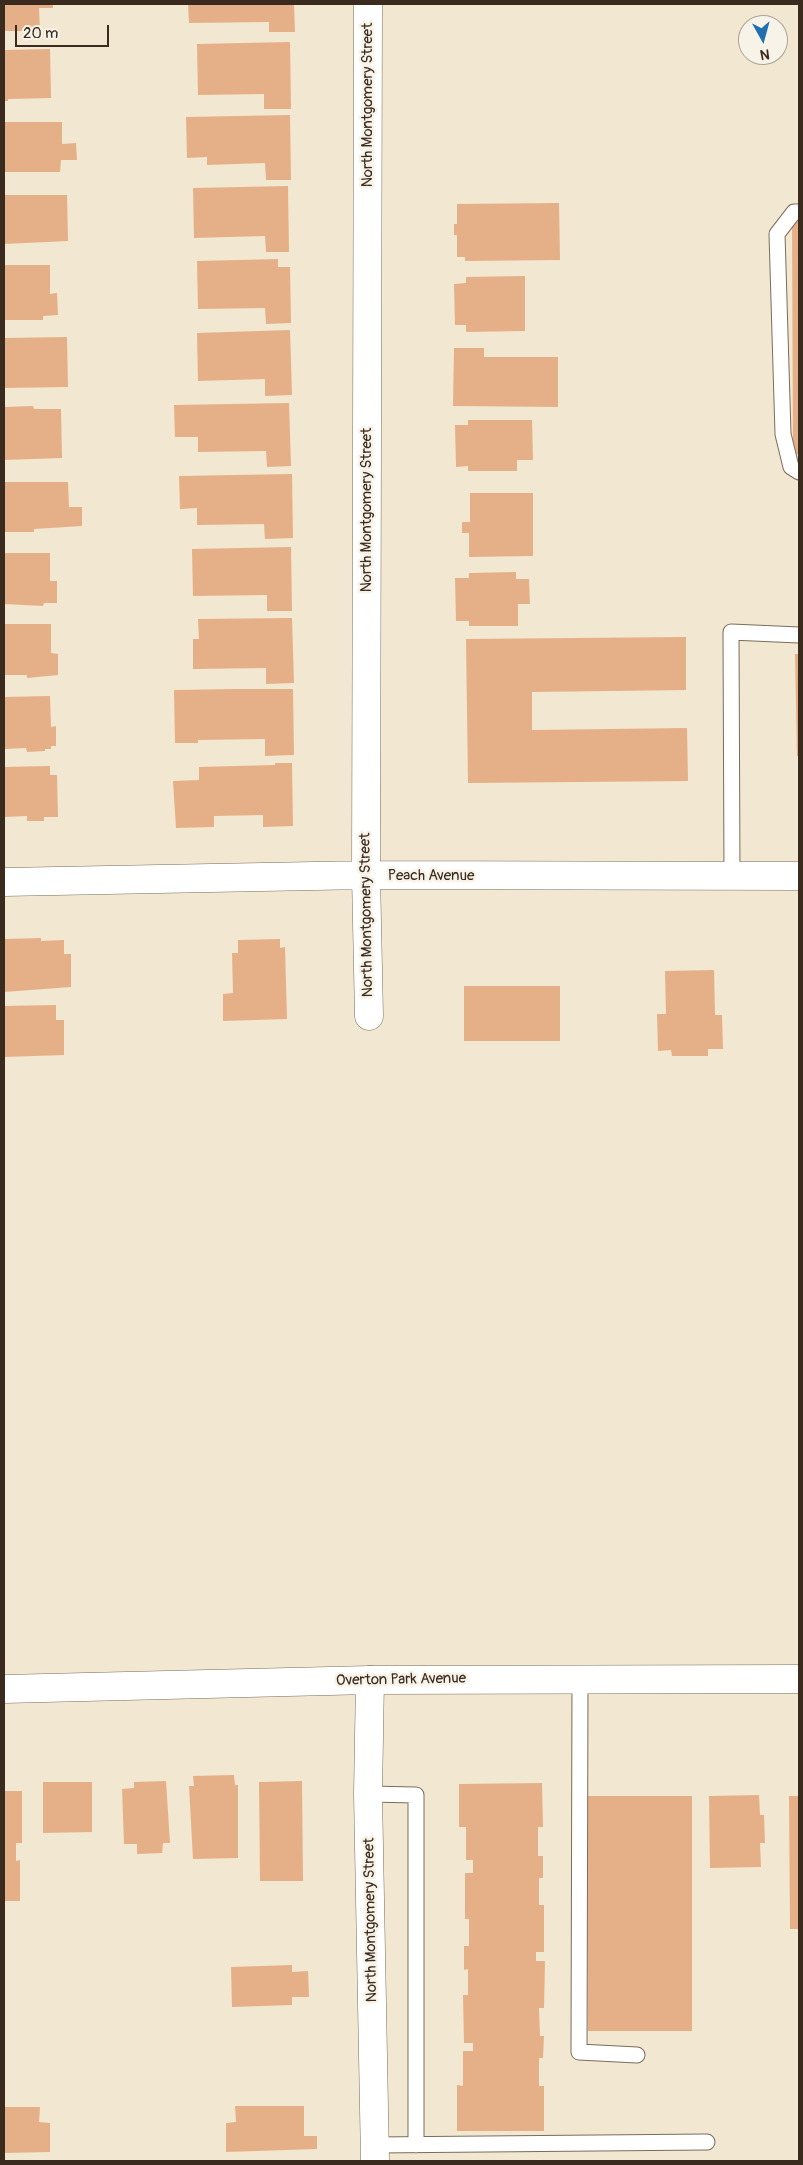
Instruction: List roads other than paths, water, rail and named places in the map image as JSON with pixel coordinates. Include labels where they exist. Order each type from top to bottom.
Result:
[{"type":"street","name":"North Montgomery Street","points":[[368,4],[366,875],[369,1016]]},
{"type":"street","name":"Peach Avenue","points":[[4,882],[366,875],[799,876]]},
{"type":"street","name":"Overton Park Avenue","points":[[4,1689],[370,1680],[799,1678]]},
{"type":"street","name":"North Montgomery Street","points":[[370,1680],[368,1794],[375,2153]]},
{"type":"lane","points":[[799,212],[794,212],[777,234],[783,434],[791,466],[799,472]]},
{"type":"lane","points":[[732,876],[731,632],[799,635]]},
{"type":"lane","points":[[580,1679],[579,2052],[637,2055]]},
{"type":"lane","points":[[368,1794],[416,1795],[416,2146]]},
{"type":"lane","points":[[375,2153],[416,2146],[707,2142]]}]
